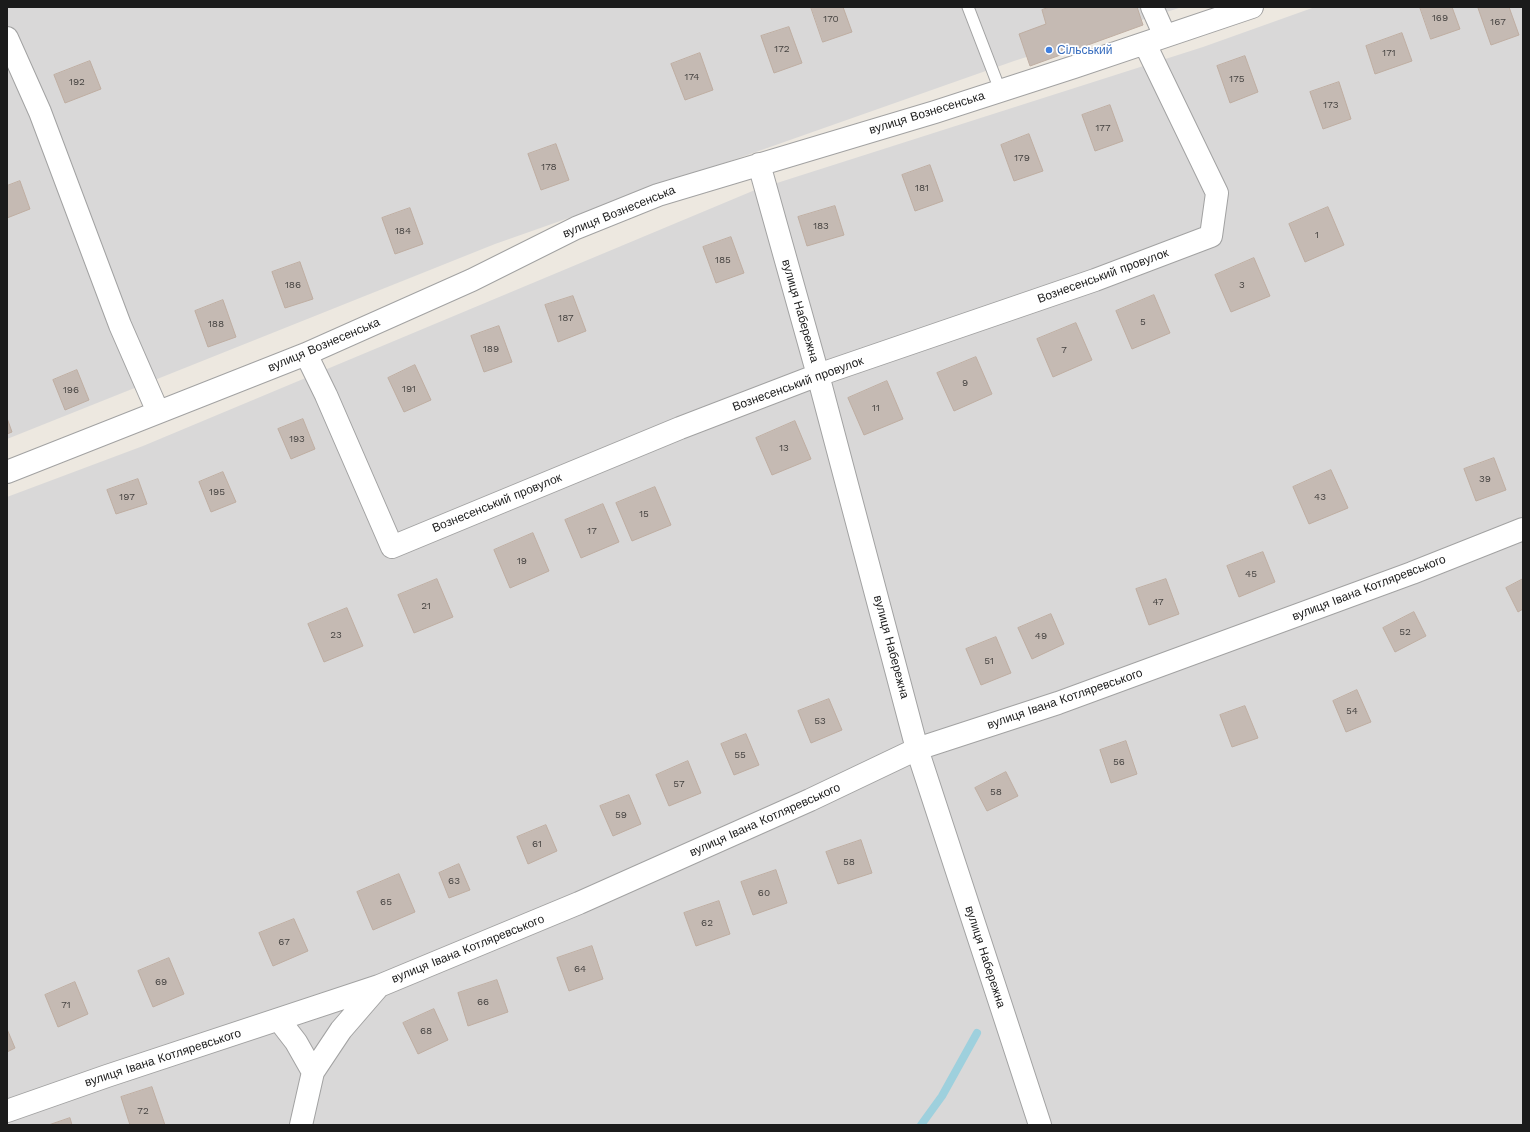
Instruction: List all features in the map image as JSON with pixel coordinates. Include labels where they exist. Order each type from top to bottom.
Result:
[{"type":"street","points":[[1152,7],[1166,36]]},
{"type":"street","name":"вулиця Вознесенська","points":[[7,472],[306,354],[472,280],[576,228],[658,194],[935,112],[1145,44],[1252,7]]},
{"type":"street","points":[[7,38],[40,112],[120,324],[158,412]]},
{"type":"street","name":"Вознесенський провулок","points":[[306,354],[330,402],[392,546],[680,428],[818,375],[1095,280],[1211,236],[1217,193],[1145,44]]},
{"type":"street","name":"вулиця Набережна","points":[[758,164],[818,375],[917,749],[1040,1125]]},
{"type":"street","name":"вулиця Івана Котляревського","points":[[7,1111],[107,1076],[379,986],[579,903],[810,800],[917,749],[1058,703],[1412,573],[1523,529]]},
{"type":"street","points":[[301,1125],[313,1072],[341,1030],[379,986]]},
{"type":"street","points":[[279,1020],[296,1042],[313,1072]]},
{"type":"lane","points":[[968,7],[1000,90]]},
{"type":"shaded area","points":[[7,7],[1182,7],[1014,61],[495,244],[7,439]]},
{"type":"shaded area","points":[[1315,7],[1523,7],[1523,1125],[7,1125],[7,497],[143,446],[755,190],[1203,47]]},
{"type":"building","points":[[811,7],[843,7],[852,32],[823,42]]},
{"type":"building","name":"Сільський","points":[[1050,7],[1137,7],[1143,25],[1030,66],[1019,34],[1046,24],[1042,10]]},
{"type":"building","points":[[1420,7],[1452,7],[1460,29],[1431,39]]},
{"type":"building","points":[[1509,7],[1519,35],[1491,45],[1478,8]]},
{"type":"building","points":[[789,27],[802,63],[774,73],[761,36]]},
{"type":"building","points":[[1402,33],[1412,61],[1375,74],[1366,46]]},
{"type":"building","points":[[700,53],[713,90],[685,100],[671,64]]},
{"type":"building","points":[[1245,56],[1258,92],[1230,103],[1217,66]]},
{"type":"building","points":[[90,61],[101,89],[65,103],[54,75]]},
{"type":"building","points":[[1339,82],[1351,119],[1323,129],[1310,92]]},
{"type":"building","points":[[1110,105],[1123,141],[1095,151],[1082,115]]},
{"type":"building","points":[[1029,134],[1043,171],[1014,181],[1001,145]]},
{"type":"building","points":[[556,144],[569,180],[541,190],[528,154]]},
{"type":"building","points":[[930,165],[943,201],[915,211],[902,175]]},
{"type":"building","points":[[20,181],[30,209],[7,218],[7,186]]},
{"type":"building","points":[[835,206],[844,235],[807,246],[798,217]]},
{"type":"building","points":[[1328,207],[1344,245],[1305,262],[1289,224]]},
{"type":"building","points":[[410,208],[423,244],[395,254],[382,218]]},
{"type":"building","points":[[731,237],[744,273],[716,283],[703,247]]},
{"type":"building","points":[[1254,258],[1270,296],[1231,312],[1215,275]]},
{"type":"building","points":[[300,262],[313,299],[285,308],[272,272]]},
{"type":"building","points":[[1154,295],[1170,333],[1132,349],[1116,311]]},
{"type":"building","points":[[573,296],[586,331],[558,342],[545,305]]},
{"type":"building","points":[[223,300],[236,337],[208,347],[195,311]]},
{"type":"building","points":[[1076,323],[1092,360],[1053,377],[1037,339]]},
{"type":"building","points":[[499,326],[512,362],[484,372],[471,336]]},
{"type":"building","points":[[976,357],[992,394],[954,411],[937,373]]},
{"type":"building","points":[[415,365],[431,400],[404,412],[388,378]]},
{"type":"building","points":[[77,370],[89,400],[65,410],[53,380]]},
{"type":"building","points":[[887,381],[903,419],[864,435],[848,398]]},
{"type":"building","points":[[7,418],[12,432],[7,434]]},
{"type":"building","points":[[303,419],[315,449],[291,459],[278,429]]},
{"type":"building","points":[[795,421],[811,459],[772,475],[756,438]]},
{"type":"building","points":[[1494,458],[1506,490],[1476,501],[1464,469]]},
{"type":"building","points":[[1331,470],[1348,508],[1309,524],[1293,487]]},
{"type":"building","points":[[223,472],[236,502],[211,512],[199,482]]},
{"type":"building","points":[[138,479],[147,504],[116,514],[107,490]]},
{"type":"building","points":[[655,487],[671,525],[632,541],[616,503]]},
{"type":"building","points":[[603,504],[619,542],[581,558],[565,520]]},
{"type":"building","points":[[533,533],[549,571],[510,588],[494,550]]},
{"type":"building","points":[[1263,552],[1275,582],[1239,597],[1227,566]]},
{"type":"building","points":[[437,579],[453,617],[414,633],[398,595]]},
{"type":"building","points":[[1166,579],[1179,614],[1149,625],[1136,589]]},
{"type":"building","points":[[1523,579],[1523,609],[1518,612],[1506,588]]},
{"type":"building","points":[[347,608],[363,646],[324,662],[308,624]]},
{"type":"building","points":[[1414,612],[1426,636],[1395,652],[1383,628]]},
{"type":"building","points":[[1051,614],[1064,644],[1032,659],[1018,628]]},
{"type":"building","points":[[996,637],[1011,673],[981,685],[966,649]]},
{"type":"building","points":[[1357,690],[1371,722],[1346,732],[1333,701]]},
{"type":"building","points":[[829,699],[842,730],[811,743],[798,711]]},
{"type":"building","points":[[1245,706],[1258,738],[1232,747],[1220,715]]},
{"type":"building","points":[[746,734],[759,765],[734,775],[721,744]]},
{"type":"building","points":[[1126,741],[1137,774],[1111,783],[1100,750]]},
{"type":"building","points":[[688,761],[701,793],[669,806],[656,775]]},
{"type":"building","points":[[1006,772],[1018,796],[987,811],[975,788]]},
{"type":"building","points":[[629,795],[641,824],[613,836],[600,806]]},
{"type":"building","points":[[546,825],[557,851],[528,864],[517,837]]},
{"type":"building","points":[[861,840],[872,873],[838,884],[826,852]]},
{"type":"building","points":[[459,864],[470,890],[449,898],[439,873]]},
{"type":"building","points":[[776,870],[787,903],[753,915],[741,882]]},
{"type":"building","points":[[399,874],[415,912],[373,930],[357,892]]},
{"type":"building","points":[[719,901],[730,934],[696,946],[684,913]]},
{"type":"building","points":[[294,919],[308,951],[273,966],[259,933]]},
{"type":"building","points":[[592,946],[603,979],[569,991],[557,958]]},
{"type":"building","points":[[169,958],[184,994],[153,1007],[138,971]]},
{"type":"building","points":[[497,980],[508,1012],[468,1026],[458,993]]},
{"type":"building","points":[[75,982],[88,1014],[58,1027],[45,995]]},
{"type":"building","points":[[434,1009],[448,1040],[418,1054],[403,1023]]},
{"type":"building","points":[[7,1029],[15,1048],[7,1052]]},
{"type":"building","points":[[152,1087],[165,1125],[130,1125],[121,1097]]},
{"type":"building","points":[[70,1118],[72,1125],[49,1125]]},
{"type":"waterway","points":[[921,1125],[942,1096],[977,1033]]},
{"type":"place","name":"Сільський","points":[[1049,50]]}]
